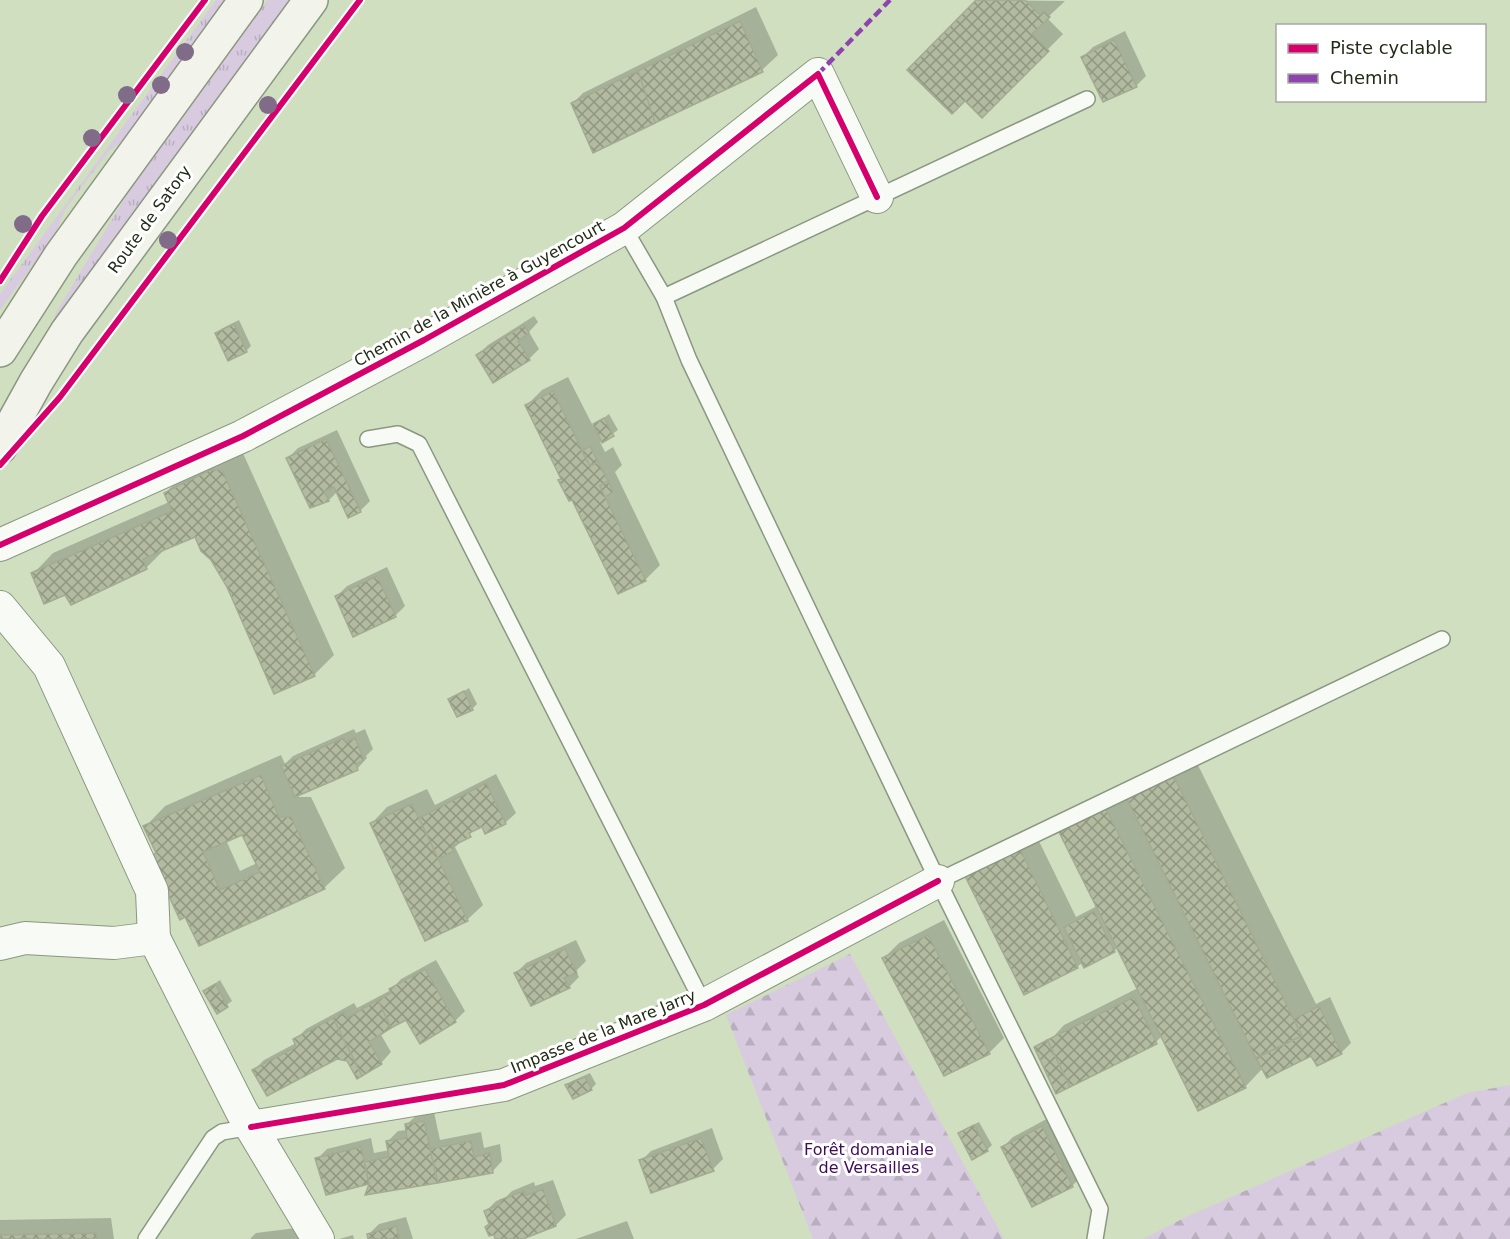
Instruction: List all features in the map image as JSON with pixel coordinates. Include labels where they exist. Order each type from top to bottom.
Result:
[{"type":"main road","points":[[0,348],[68,245],[246,0]]},
{"type":"main road","name":"Route de Satory","points":[[0,447],[67,332],[311,0]]},
{"type":"street","name":"Chemin de la Minière à Guyencourt","points":[[0,545],[243,436],[424,340],[624,228],[819,74],[878,197]]},
{"type":"street","points":[[0,607],[49,666],[153,891],[154,938],[251,1127],[318,1239]]},
{"type":"street","name":"Impasse de la Mare Jarry","points":[[251,1127],[504,1085],[704,1005],[938,881]]},
{"type":"street","points":[[0,944],[25,938],[114,943],[154,938]]},
{"type":"lane","points":[[664,297],[1087,99]]},
{"type":"lane","points":[[624,228],[664,297],[689,360],[938,881],[1100,1209],[1095,1239]]},
{"type":"lane","points":[[368,439],[398,434],[419,444],[704,1005]]},
{"type":"lane","points":[[938,881],[1442,639]]},
{"type":"lane","points":[[146,1239],[213,1138],[222,1132],[251,1127]]},
{"type":"green space","points":[[216,0],[231,0],[130,136],[110,150],[66,208],[54,236],[0,310],[0,294]]},
{"type":"green space","points":[[268,0],[294,0],[58,319],[54,316],[137,178]]},
{"type":"green space","name":"Forêt domaniale de Versailles","points":[[850,954],[1004,1239],[813,1239],[726,1015]]},
{"type":"green space","points":[[1510,1085],[1510,1239],[1143,1239],[1188,1216],[1467,1093]]},
{"type":"building","points":[[976,0],[1025,0],[1040,15],[1044,11],[1050,17],[1032,34],[1049,51],[982,118],[965,101],[952,114],[907,70]]},
{"type":"building","points":[[740,21],[763,72],[655,123],[638,71]]},
{"type":"building","points":[[1114,40],[1137,87],[1103,102],[1081,57]]},
{"type":"building","points":[[638,71],[655,123],[593,153],[571,103]]},
{"type":"building","points":[[234,324],[247,352],[228,361],[215,333]]},
{"type":"building","points":[[524,325],[529,333],[518,341],[530,360],[493,383],[476,355]]},
{"type":"building","points":[[553,391],[590,466],[598,462],[608,481],[600,486],[646,581],[618,594],[572,500],[569,501],[558,480],[561,479],[525,405]]},
{"type":"building","points":[[604,418],[614,436],[602,443],[593,424]]},
{"type":"building","points":[[326,439],[361,512],[348,518],[334,487],[324,491],[329,501],[310,508],[286,458]]},
{"type":"building","points":[[590,446],[598,462],[590,466],[582,451]]},
{"type":"building","points":[[210,470],[222,470],[315,676],[274,694],[227,587],[211,560],[201,551],[195,537],[143,559],[147,569],[71,605],[65,595],[44,604],[31,573],[172,511],[164,493]]},
{"type":"building","points":[[608,481],[613,492],[605,497],[600,486]]},
{"type":"building","points":[[377,576],[396,617],[353,637],[335,596]]},
{"type":"building","points":[[464,691],[473,710],[457,717],[448,699]]},
{"type":"building","points":[[343,738],[346,742],[355,738],[364,760],[356,764],[358,770],[295,797],[281,766]]},
{"type":"building","points":[[261,775],[279,817],[291,817],[325,889],[199,946],[185,917],[180,920],[172,903],[151,856],[156,853],[143,826]],"holes":[[[242,835],[260,872],[220,890],[203,852]]]},
{"type":"building","points":[[1174,777],[1302,1036],[1256,1058],[1127,799]]},
{"type":"building","points":[[486,783],[506,824],[485,834],[482,827],[469,833],[471,837],[452,846],[454,851],[438,859],[419,818]]},
{"type":"building","points":[[412,804],[468,921],[425,941],[370,823]]},
{"type":"building","points":[[1106,809],[1246,1088],[1198,1111],[1059,832]]},
{"type":"building","points":[[1019,847],[1078,968],[1024,995],[964,874]]},
{"type":"building","points":[[1094,911],[1115,952],[1084,968],[1064,927]]},
{"type":"building","points":[[928,935],[990,1054],[944,1076],[882,958]]},
{"type":"building","points":[[565,949],[577,973],[564,978],[570,988],[531,1006],[514,973]]},
{"type":"building","points":[[425,969],[456,1022],[420,1044],[406,1020],[391,1028],[378,1000],[391,993],[389,989]]},
{"type":"building","points":[[215,984],[228,1007],[217,1014],[203,991]]},
{"type":"building","points":[[1134,997],[1157,1044],[1070,1087],[1047,1040]]},
{"type":"building","points":[[378,1000],[391,1028],[369,1042],[382,1064],[362,1076],[333,1018],[344,1012],[347,1018]]},
{"type":"building","points":[[1319,1006],[1342,1054],[1317,1066],[1311,1056],[1267,1078],[1256,1058],[1302,1036],[1294,1019]]},
{"type":"building","points":[[333,1018],[362,1076],[357,1079],[347,1061],[337,1059],[267,1096],[252,1070],[296,1047],[293,1039]]},
{"type":"building","points":[[1047,1040],[1070,1087],[1056,1094],[1034,1047]]},
{"type":"building","points":[[585,1077],[592,1090],[573,1099],[565,1085]]},
{"type":"building","points":[[424,1121],[438,1183],[365,1195],[369,1184],[364,1162],[389,1157],[386,1141],[407,1138],[405,1124]]},
{"type":"building","points":[[974,1125],[988,1151],[972,1160],[958,1133]]},
{"type":"building","points":[[1042,1126],[1073,1187],[1032,1207],[1001,1147]]},
{"type":"building","points":[[701,1138],[714,1171],[651,1193],[639,1160]]},
{"type":"building","points":[[471,1141],[474,1157],[490,1153],[493,1173],[438,1183],[430,1149]]},
{"type":"building","points":[[361,1147],[369,1184],[326,1195],[315,1158]]},
{"type":"building","points":[[543,1189],[556,1226],[523,1239],[495,1239],[494,1235],[489,1236],[485,1227],[489,1224],[484,1211],[501,1204],[500,1200],[524,1191],[525,1196]]},
{"type":"building","points":[[396,1226],[400,1239],[368,1239],[367,1234]]},
{"type":"building","points":[[96,1233],[97,1239],[0,1239],[0,1235]]},
{"type":"marked path","points":[[818,74],[890,0]]},
{"type":"cycle path","points":[[0,281],[42,216],[205,0]]},
{"type":"cycle path","points":[[0,465],[60,397],[360,0]]},
{"type":"cycle path","points":[[0,545],[243,436],[424,340],[624,228],[818,74],[877,197]]},
{"type":"cycle path","points":[[251,1127],[504,1085],[704,1005],[938,881]]}]
